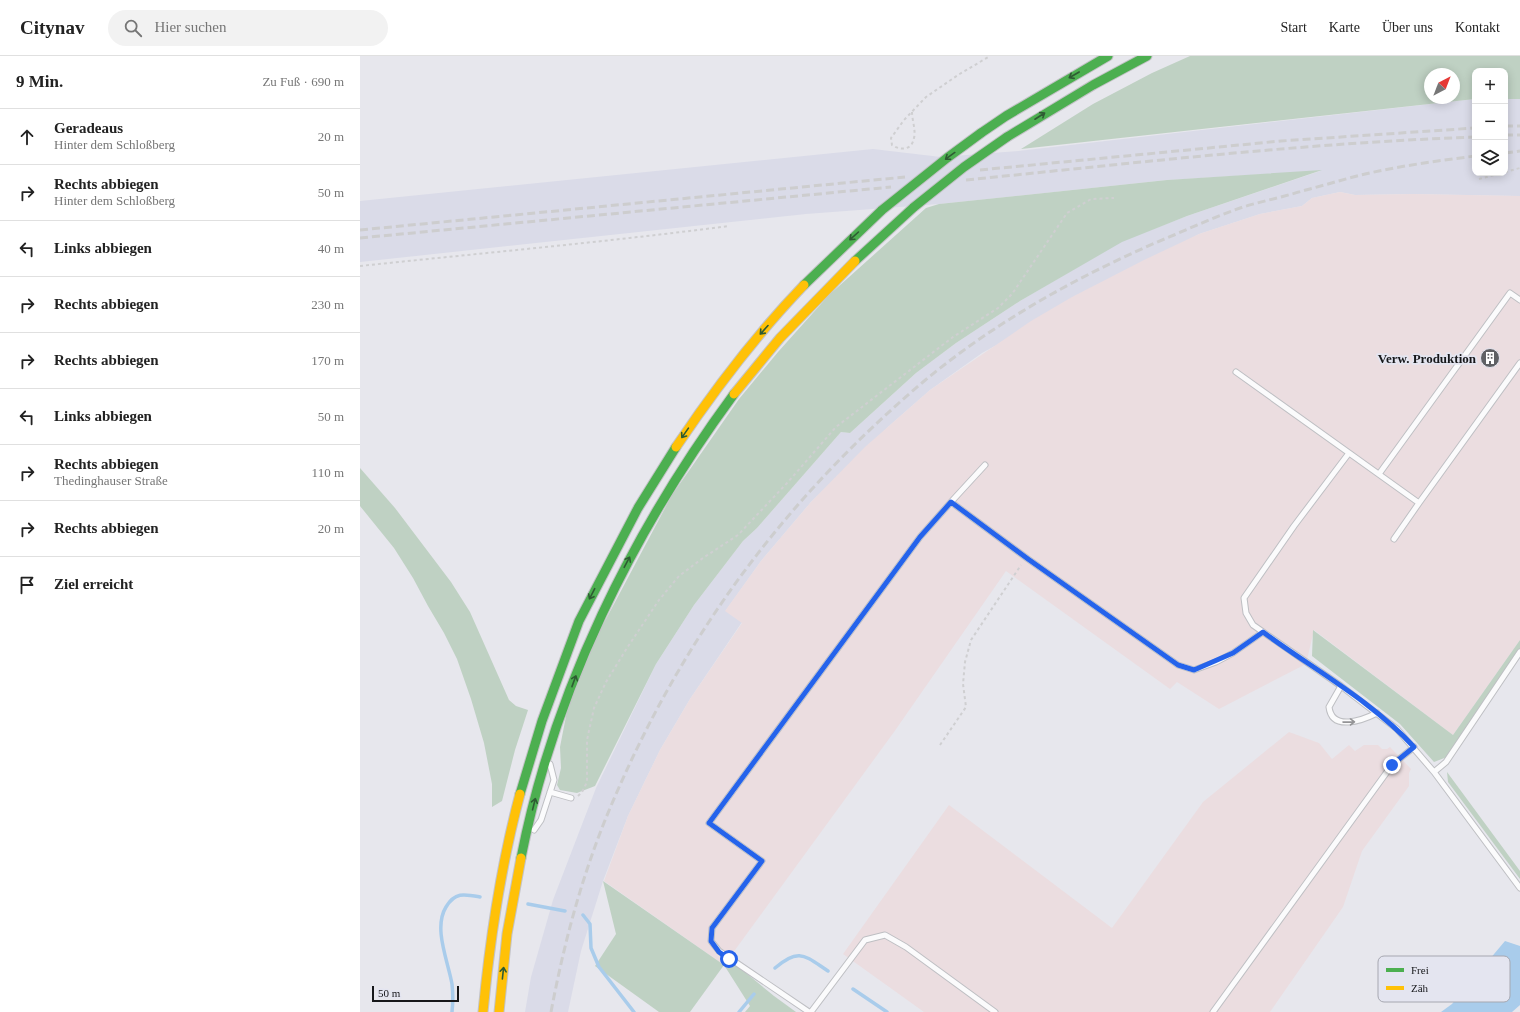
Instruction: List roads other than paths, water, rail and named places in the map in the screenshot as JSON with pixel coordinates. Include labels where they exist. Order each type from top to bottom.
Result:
[{"type":"main road","points":[[483,1012],[489,945],[497,895],[509,837],[533,749],[550,699],[577,626],[627,528],[652,484],[682,437],[721,383],[760,334],[844,245],[882,210],[918,180],[981,133],[1108,56]]},
{"type":"main road","points":[[499,1012],[509,923],[515,885],[548,753],[578,670],[620,576],[647,526],[693,452],[727,404],[779,339],[855,259],[914,207],[964,167],[1007,137],[1080,91],[1120,69],[1148,56]]},
{"type":"lane","points":[[1379,474],[1510,293],[1520,300]]},
{"type":"lane","points":[[1394,539],[1520,363]]},
{"type":"lane","points":[[1236,372],[1420,502]]},
{"type":"lane","points":[[1349,453],[1294,526],[1244,598],[1246,613],[1253,625],[1341,686],[1397,729],[1434,772],[1520,888]]},
{"type":"lane","points":[[986,465],[920,537],[709,823],[762,861],[712,928],[711,941],[719,952],[810,1012],[865,940],[885,935],[906,947],[995,1012]]},
{"type":"lane","points":[[951,502],[1178,665],[1194,670],[1233,653],[1263,632]]},
{"type":"lane","points":[[1434,772],[1446,762],[1520,652]]},
{"type":"lane","points":[[1341,686],[1329,708],[1331,716],[1340,721],[1354,722],[1377,713]]},
{"type":"lane","points":[[1213,1012],[1392,765],[1414,747]]},
{"type":"lane","points":[[525,842],[541,820],[554,780],[548,753]]},
{"type":"lane","points":[[550,792],[571,798]]},
{"type":"water","points":[[1505,941],[1520,946],[1520,1005],[1512,1012],[1441,1012],[1454,1002],[1510,1002],[1510,956],[1492,956]]},
{"type":"waterway","points":[[452,1012],[452,984],[441,935],[442,915],[449,902],[456,896],[469,895],[480,897]]},
{"type":"waterway","points":[[528,904],[565,911]]},
{"type":"waterway","points":[[583,915],[590,924],[591,948],[599,967],[634,1012]]},
{"type":"waterway","points":[[775,968],[783,961],[796,956],[802,956],[828,971]]},
{"type":"waterway","points":[[853,989],[887,1012]]},
{"type":"waterway","points":[[739,1012],[754,994]]},
{"type":"railway","points":[[1508,126],[1520,126]]},
{"type":"railway","points":[[980,170],[1281,141],[1472,128]]},
{"type":"railway","points":[[1508,135],[1520,135]]},
{"type":"railway","points":[[966,180],[1284,149],[1472,137]]},
{"type":"railway","points":[[1508,153],[1520,151]]},
{"type":"railway","points":[[551,1012],[568,933],[592,855],[605,819],[631,761],[659,706],[689,654],[721,604],[756,555],[794,509],[834,465],[877,423],[951,359],[1011,318],[1075,281],[1141,249],[1217,217],[1250,205],[1375,172],[1472,156]]},
{"type":"railway","points":[[360,230],[905,177]]},
{"type":"railway","points":[[360,238],[891,187]]},
{"type":"place","name":"Verw. Produktion","points":[[1490,358]]}]
